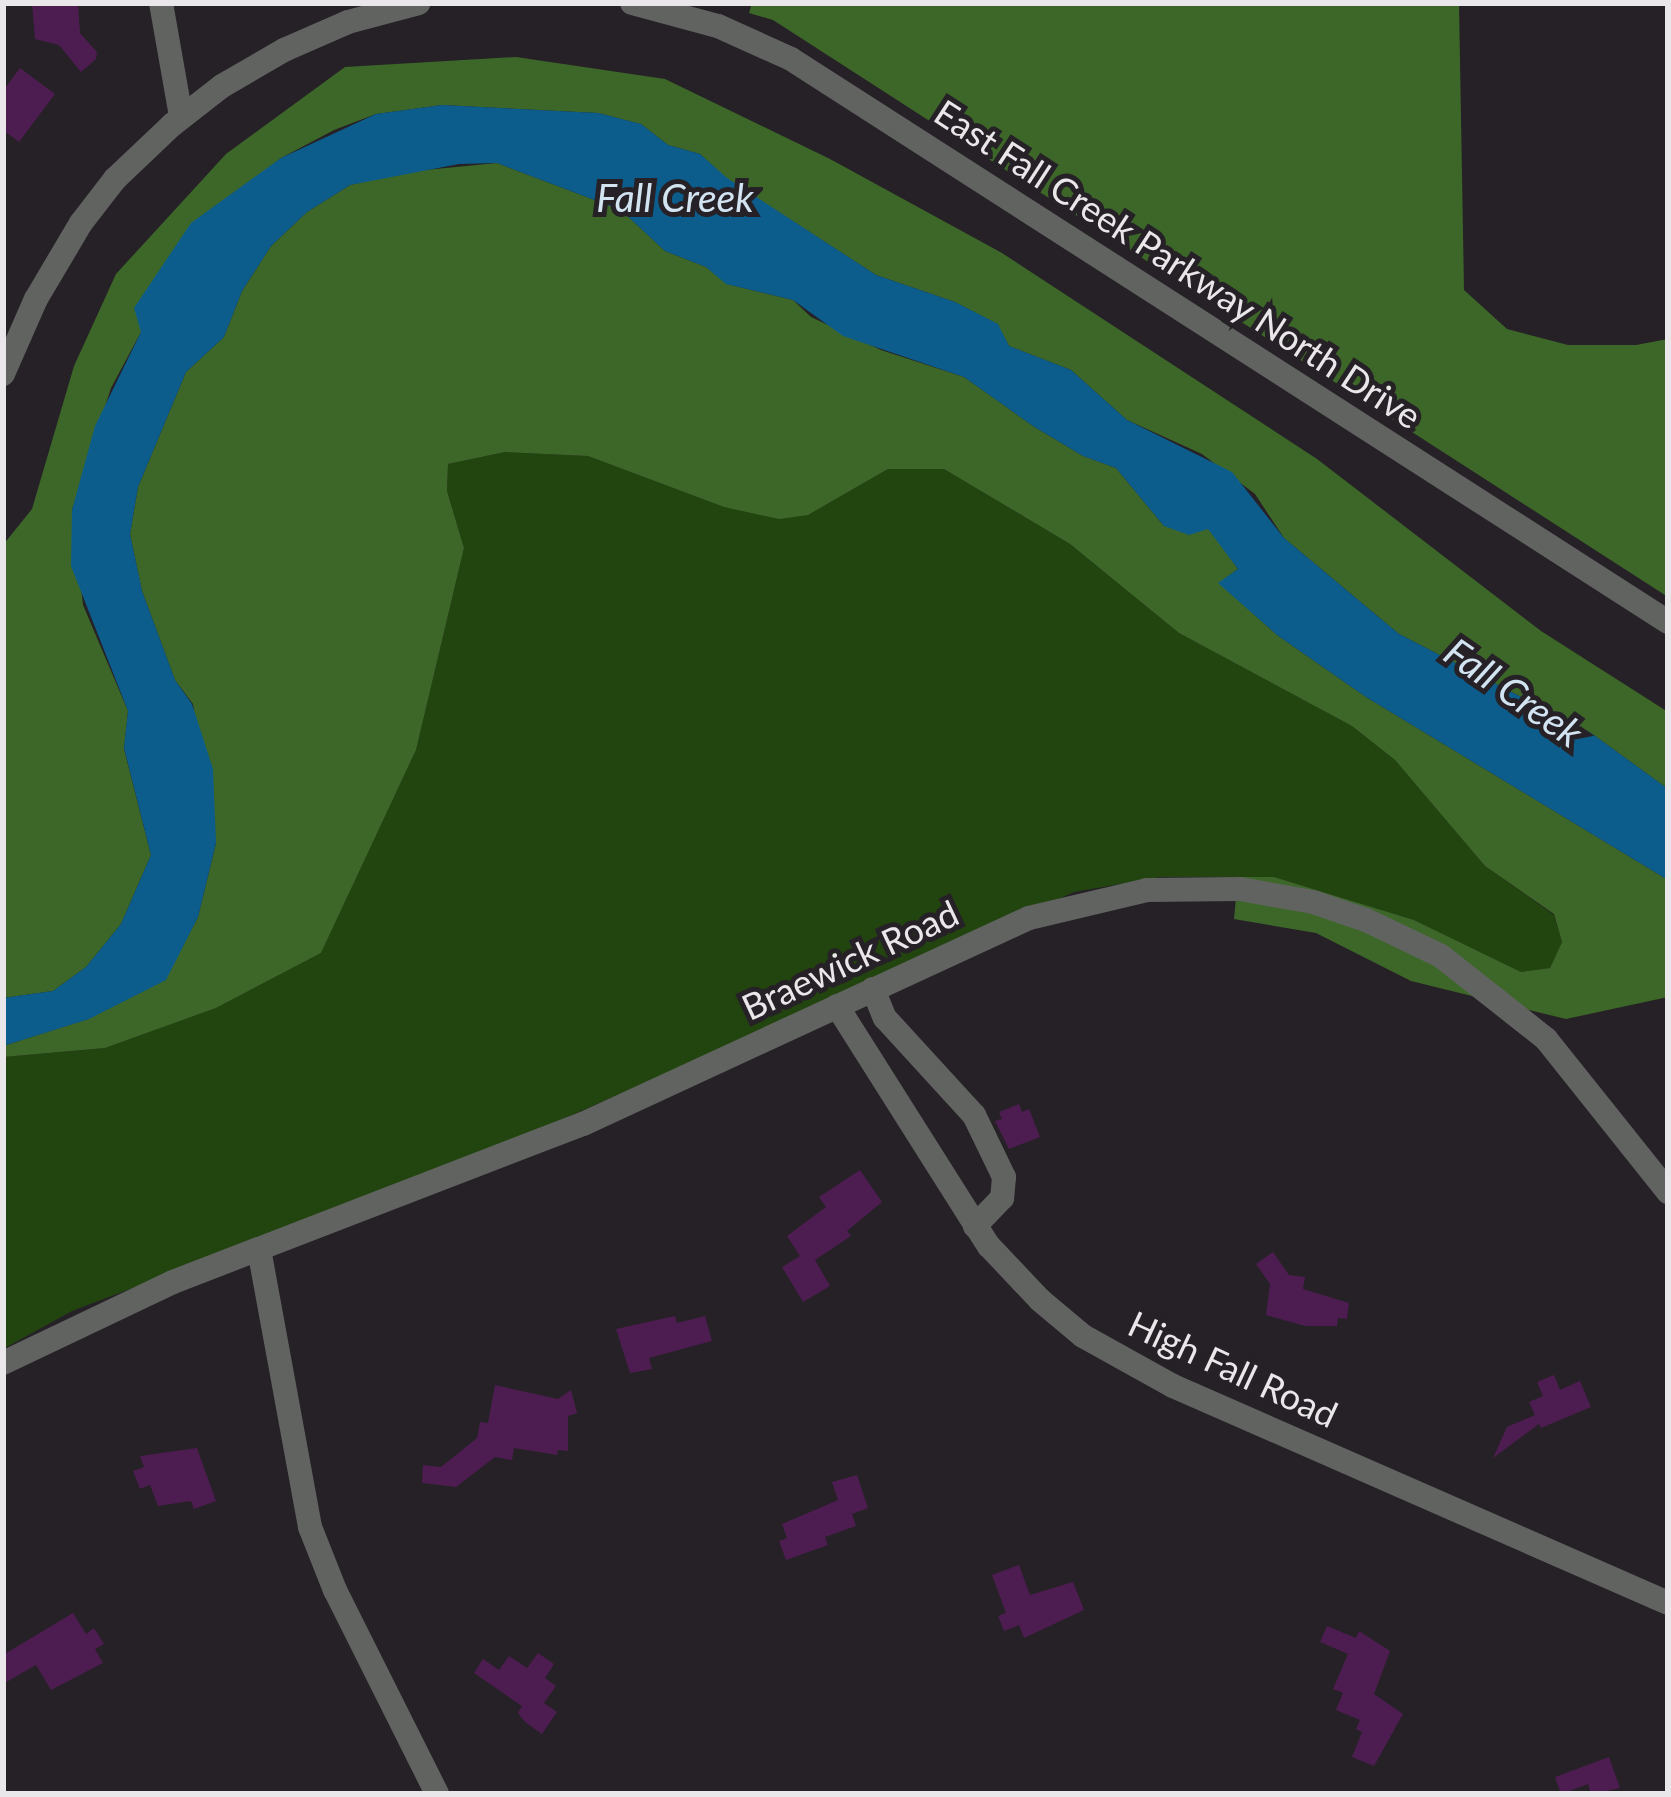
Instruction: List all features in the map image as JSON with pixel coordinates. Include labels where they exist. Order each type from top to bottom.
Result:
[{"type":"street","points":[[160,3],[181,117]]},
{"type":"street","points":[[3,374],[42,288],[81,223],[115,179],[181,117],[253,66],[299,43],[348,22],[419,3]]},
{"type":"street","name":"East Fall Creek Parkway North Drive","points":[[632,3],[718,26],[791,58],[1668,622]]},
{"type":"street","name":"Braewick Road","points":[[3,1364],[139,1297],[531,1146],[1029,917],[1101,897],[1202,888],[1313,902],[1425,947],[1510,1007],[1565,1060],[1668,1192]]},
{"type":"street","points":[[873,989],[885,1018],[974,1115],[1004,1177],[1002,1198],[975,1226]]},
{"type":"street","name":"High Fall Road","points":[[837,1006],[975,1226],[1054,1313],[1156,1379],[1668,1603]]},
{"type":"street","points":[[259,1249],[310,1527],[334,1590],[437,1794]]},
{"type":"green space","points":[[752,3],[1459,3],[1464,290],[1507,329],[1568,345],[1636,345],[1668,339],[1668,597],[773,20],[749,13]]},
{"type":"green space","points":[[516,57],[665,79],[830,159],[1002,253],[1317,459],[1541,631],[1668,712],[1668,789],[1591,733],[1399,634],[1284,538],[1255,494],[1202,454],[1127,420],[1071,370],[1009,346],[997,324],[955,302],[876,275],[726,178],[700,154],[668,145],[641,124],[598,113],[442,105],[376,114],[334,130],[281,158],[242,189],[141,332],[111,388],[72,510],[83,605],[128,711],[124,749],[151,855],[121,924],[86,967],[53,991],[3,998],[3,545],[32,509],[74,366],[116,274],[226,154],[345,67]]},
{"type":"green space","points":[[497,163],[621,210],[665,251],[706,267],[727,284],[793,300],[811,317],[881,350],[964,377],[1083,456],[1116,468],[1164,526],[1209,529],[1238,569],[1219,583],[1277,635],[1366,697],[1668,880],[1668,997],[1566,1019],[1411,981],[1316,933],[1234,919],[1238,877],[1274,877],[1414,920],[1521,972],[1550,968],[1562,942],[1554,914],[1485,866],[1395,760],[1352,726],[1179,633],[1070,544],[944,469],[888,469],[808,515],[779,519],[724,507],[588,456],[505,452],[448,464],[447,491],[464,548],[416,750],[321,953],[216,1008],[105,1048],[3,1057],[3,1046],[88,1019],[165,980],[198,917],[216,843],[193,704],[175,680],[142,591],[130,534],[138,487],[186,372],[224,337],[242,291],[271,246],[307,212],[350,185],[405,172]]},
{"type":"green space","points":[[505,452],[588,456],[724,507],[808,515],[888,469],[944,469],[1070,544],[1179,633],[1352,726],[1395,760],[1485,866],[1554,915],[1562,942],[1550,968],[1521,972],[1414,920],[1274,877],[1160,877],[1074,892],[482,1155],[72,1311],[3,1349],[3,1057],[105,1048],[216,1008],[321,953],[416,750],[464,548],[447,491],[448,464]]},
{"type":"water","name":"Fall Creek","points":[[442,105],[598,113],[641,124],[668,145],[700,154],[727,178],[876,275],[955,302],[998,324],[1009,346],[1071,370],[1127,420],[1232,472],[1284,538],[1399,634],[1591,733],[1668,789],[1668,880],[1366,697],[1277,635],[1218,583],[1238,569],[1208,529],[1189,535],[1164,526],[1116,468],[1083,456],[964,377],[843,336],[793,300],[726,284],[706,267],[665,251],[621,210],[497,163],[459,164],[350,185],[307,212],[271,246],[242,291],[224,337],[186,372],[138,487],[130,534],[142,591],[175,680],[192,704],[213,769],[216,843],[198,917],[166,980],[89,1019],[3,1046],[3,998],[53,991],[86,967],[121,924],[151,855],[124,748],[128,711],[71,566],[72,510],[95,426],[141,332],[134,308],[191,223],[281,158],[376,114]]},
{"type":"building","points":[[32,3],[78,3],[80,33],[97,52],[96,59],[81,72],[59,45],[35,39]]},
{"type":"building","points":[[20,68],[55,94],[19,142],[3,130],[3,91]]},
{"type":"building","points":[[1019,1104],[1022,1112],[1029,1109],[1040,1137],[1009,1149],[995,1121],[1002,1119],[999,1112]]},
{"type":"building","points":[[860,1170],[882,1202],[847,1231],[851,1236],[815,1260],[830,1286],[803,1302],[782,1267],[800,1256],[787,1236],[826,1207],[819,1197]]},
{"type":"building","points":[[1273,1252],[1289,1275],[1305,1277],[1303,1289],[1349,1303],[1347,1319],[1338,1318],[1337,1326],[1305,1326],[1266,1315],[1270,1284],[1256,1264]]},
{"type":"building","points":[[675,1316],[677,1323],[705,1316],[712,1341],[649,1358],[652,1369],[630,1373],[616,1329]]},
{"type":"building","points":[[1554,1375],[1560,1390],[1580,1381],[1591,1407],[1541,1428],[1539,1424],[1493,1458],[1507,1427],[1535,1415],[1529,1402],[1543,1396],[1537,1382]]},
{"type":"building","points":[[495,1385],[558,1399],[571,1390],[577,1413],[568,1416],[568,1451],[558,1450],[557,1455],[514,1448],[512,1460],[495,1457],[456,1487],[422,1483],[423,1465],[441,1467],[477,1438],[480,1422],[488,1423]]},
{"type":"building","points":[[197,1448],[216,1501],[194,1509],[191,1501],[158,1506],[150,1485],[140,1489],[133,1471],[144,1467],[140,1456]]},
{"type":"building","points":[[857,1475],[868,1508],[852,1514],[856,1526],[825,1537],[828,1545],[786,1560],[779,1541],[787,1538],[782,1524],[838,1500],[832,1482]]},
{"type":"building","points":[[1019,1565],[1030,1595],[1073,1582],[1084,1610],[1024,1638],[1019,1625],[1004,1631],[998,1616],[1006,1613],[992,1575]]},
{"type":"building","points":[[73,1613],[86,1634],[94,1628],[104,1644],[95,1649],[103,1663],[51,1690],[36,1665],[3,1684],[3,1655]]},
{"type":"building","points":[[1327,1626],[1356,1638],[1359,1631],[1390,1651],[1374,1694],[1403,1714],[1374,1766],[1352,1757],[1362,1732],[1356,1729],[1360,1720],[1336,1710],[1343,1693],[1333,1689],[1348,1654],[1320,1642]]},
{"type":"building","points":[[538,1653],[554,1664],[545,1678],[556,1686],[544,1703],[557,1712],[542,1734],[518,1713],[522,1706],[474,1673],[483,1659],[499,1670],[509,1656],[527,1668]]},
{"type":"building","points":[[1609,1757],[1620,1788],[1591,1794],[1588,1784],[1561,1794],[1555,1777]]}]
